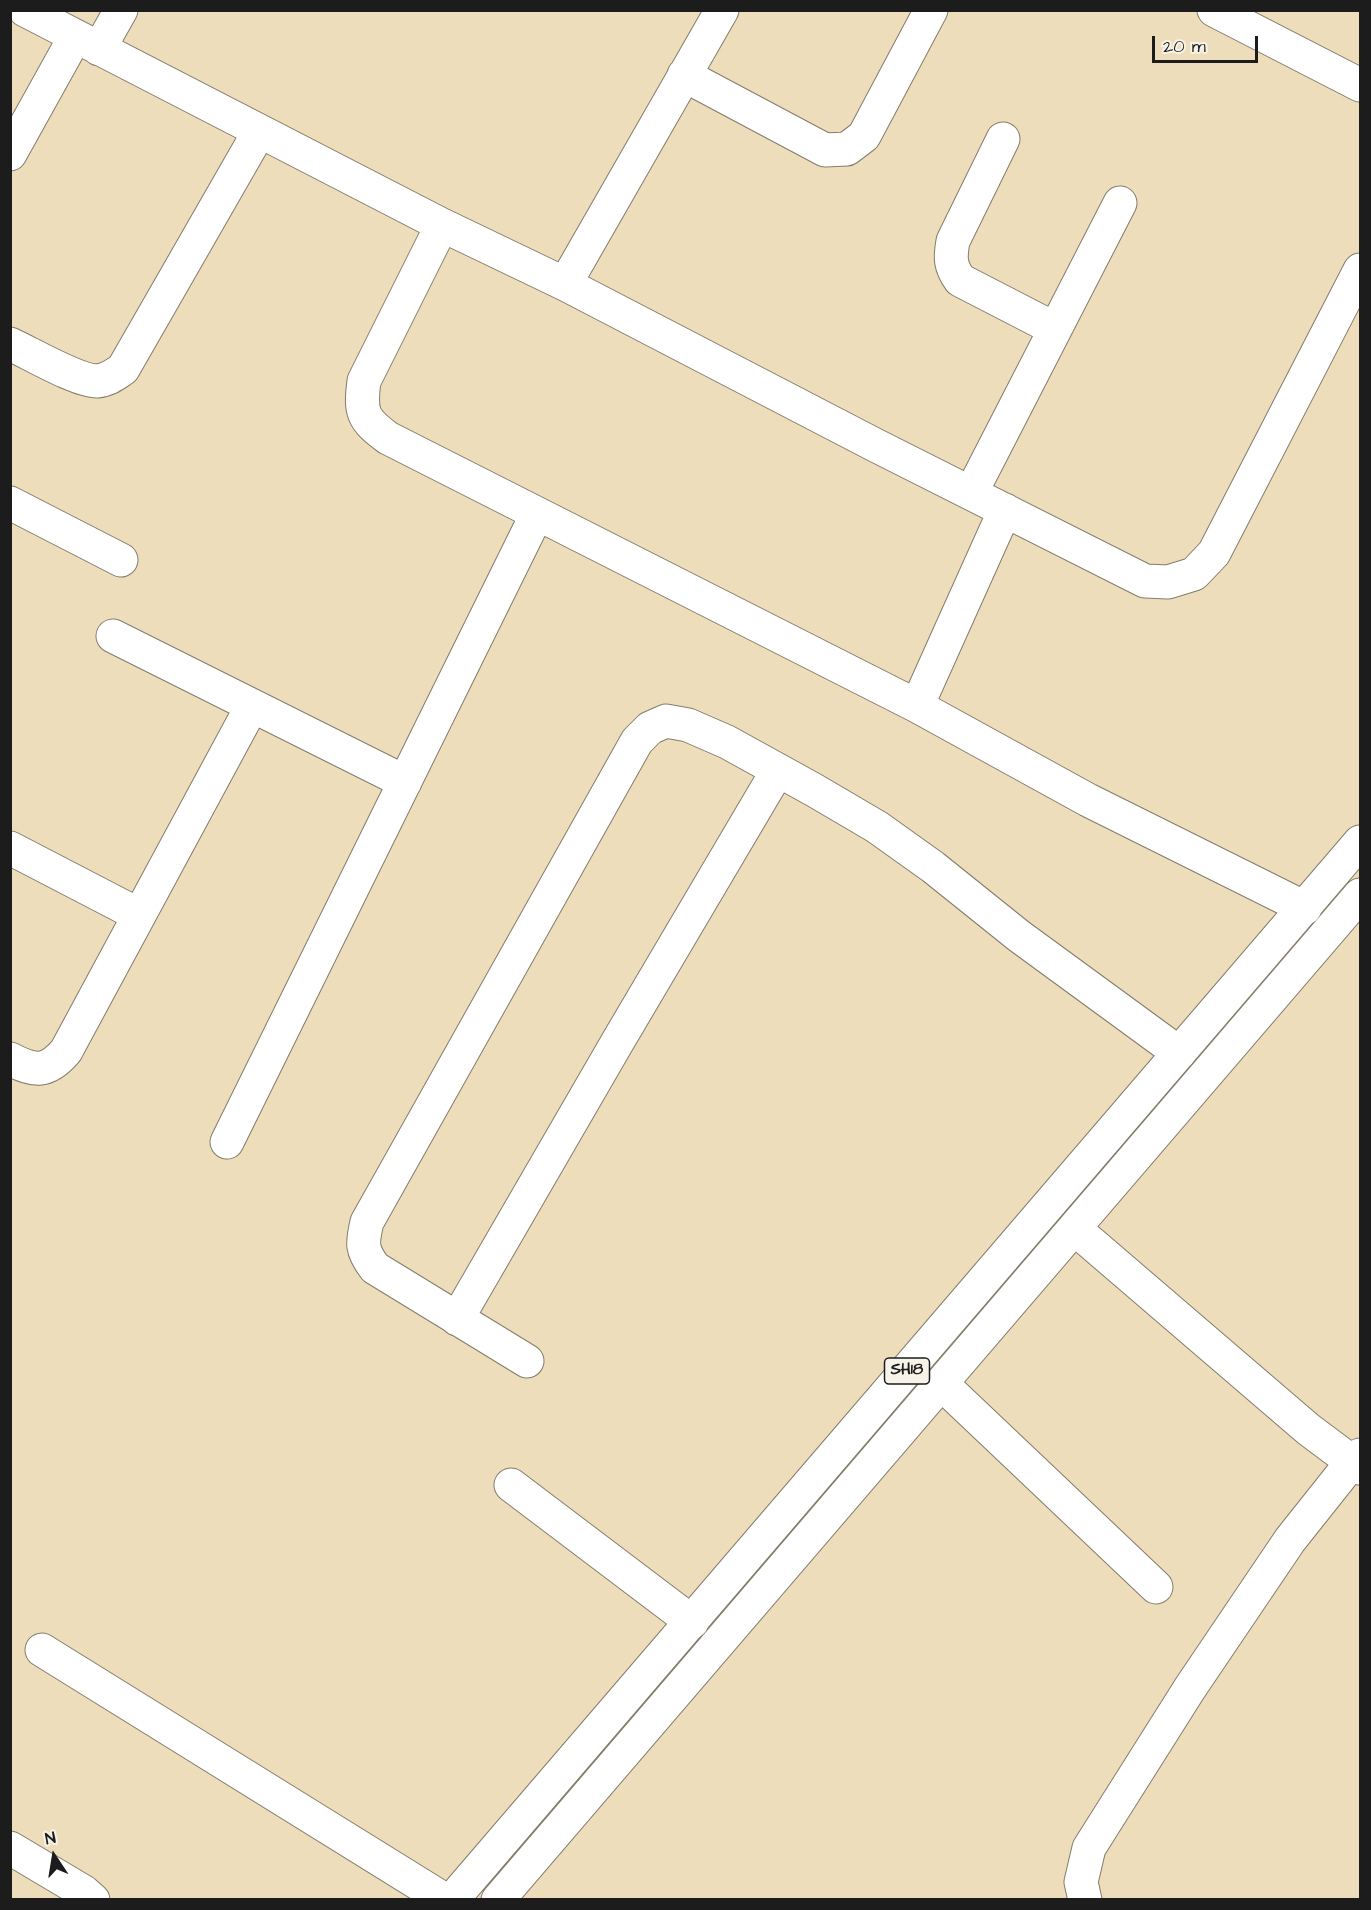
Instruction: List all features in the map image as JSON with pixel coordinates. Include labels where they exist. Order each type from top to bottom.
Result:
[{"type":"street","points":[[25,10],[259,132],[442,225],[566,284],[875,445],[1145,580],[1168,582],[1194,574],[1214,553],[1360,270]]},
{"type":"street","points":[[10,154],[87,43],[121,10]]},
{"type":"street","points":[[566,284],[722,10]]},
{"type":"street","points":[[684,75],[825,150],[847,149],[864,136],[931,10]]},
{"type":"street","points":[[1215,10],[1360,85]]},
{"type":"street","points":[[10,344],[81,378],[96,381],[111,378],[123,369],[259,132]]},
{"type":"street","points":[[1002,139],[953,241],[950,257],[952,269],[960,280],[1055,329]]},
{"type":"street","points":[[971,493],[1120,203]]},
{"type":"street","points":[[442,225],[364,381],[361,405],[370,425],[388,438],[917,706],[1088,800],[1305,908]]},
{"type":"street","points":[[10,503],[121,560]]},
{"type":"street","points":[[917,706],[1005,510]]},
{"type":"street","points":[[227,1142],[537,514]]},
{"type":"street","points":[[113,636],[405,782]]},
{"type":"street","points":[[10,1059],[26,1067],[42,1069],[55,1063],[66,1051],[252,706]]},
{"type":"street","points":[[527,1361],[375,1268],[365,1256],[362,1241],[367,1222],[637,741],[650,728],[666,721],[688,725],[727,742],[877,827],[933,867],[1019,936],[1179,1053]]},
{"type":"street","points":[[457,1319],[778,770]]},
{"type":"street","name":"SH18","points":[[452,1899],[1360,842]]},
{"type":"street","points":[[10,848],[139,915]]},
{"type":"street","name":"SH18","points":[[498,1899],[1360,895]]},
{"type":"street","points":[[1075,1229],[1308,1429],[1358,1462],[1290,1540],[1190,1688],[1089,1848],[1081,1882],[1085,1899]]},
{"type":"street","points":[[942,1384],[1156,1587]]},
{"type":"street","points":[[511,1485],[692,1622]]},
{"type":"street","points":[[42,1650],[444,1899]]},
{"type":"street","points":[[10,1848],[93,1899]]}]
